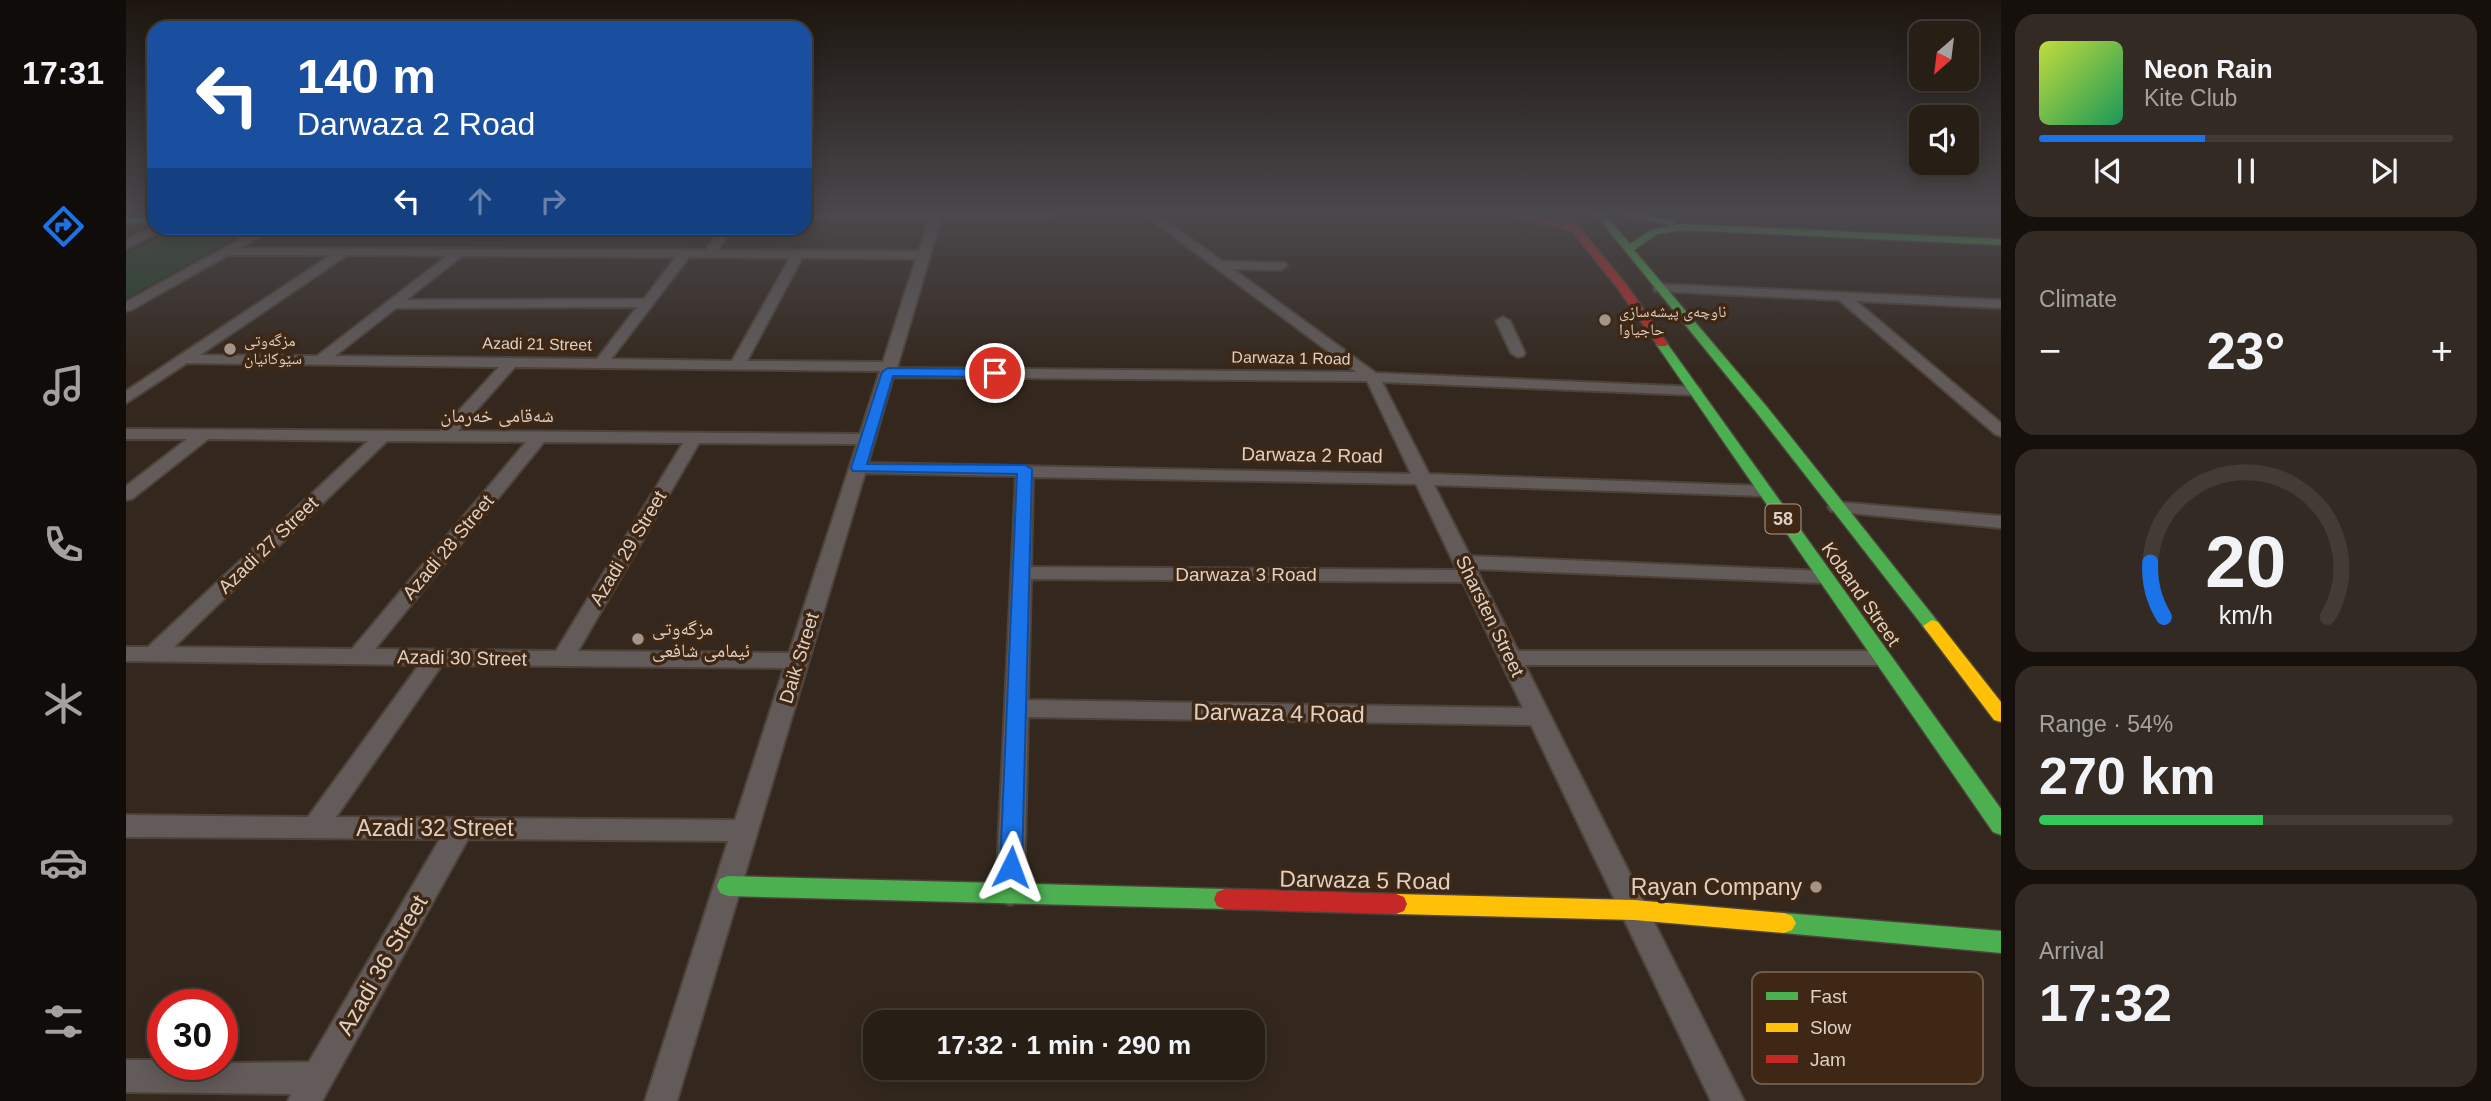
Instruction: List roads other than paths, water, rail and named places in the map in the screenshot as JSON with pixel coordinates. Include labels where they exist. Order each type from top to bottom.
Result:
[{"type":"main road","name":"Koband Street","points":[[1606,266],[2001,826]]},
{"type":"main road","name":"Koband Street","points":[[1641,266],[1762,410],[2001,715]]},
{"type":"main road","points":[[1707,408],[1762,410]]},
{"type":"main road","name":"Darwaza 5 Road","points":[[727,886],[1634,910],[2001,942]]},
{"type":"street","points":[[126,307],[198,266]]},
{"type":"street","points":[[126,398],[322,266]]},
{"type":"street","points":[[321,360],[441,266]]},
{"type":"street","points":[[602,362],[676,266]]},
{"type":"street","points":[[738,365],[791,266]]},
{"type":"street","name":"Daik Street","points":[[662,1101],[921,266]]},
{"type":"street","name":"Sharsten Street","points":[[1221,266],[1372,377],[1728,1101]]},
{"type":"street","points":[[1262,266],[1281,267]]},
{"type":"street","points":[[1659,288],[2001,304]]},
{"type":"street","points":[[1841,295],[2001,431]]},
{"type":"street","points":[[396,303],[648,303]]},
{"type":"street","points":[[1503,321],[1518,353]]},
{"type":"street","name":"Azadi 21 Street","points":[[184,359],[602,362],[889,369]]},
{"type":"street","points":[[445,436],[513,361]]},
{"type":"street","name":"Darwaza 1 Road","points":[[889,369],[1372,377],[1693,390]]},
{"type":"street","name":"شەقامی خەرمان","points":[[126,434],[867,439]]},
{"type":"street","points":[[126,495],[204,435]]},
{"type":"street","name":"Azadi 27 Street","points":[[154,654],[382,436]]},
{"type":"street","name":"Azadi 28 Street","points":[[357,657],[539,437]]},
{"type":"street","name":"Azadi 29 Street","points":[[562,659],[694,438]]},
{"type":"street","name":"Darwaza 2 Road","points":[[858,468],[1025,469],[1422,479],[1765,491]]},
{"type":"street","points":[[1010,893],[1025,469]]},
{"type":"street","points":[[1837,507],[2001,522]]},
{"type":"street","name":"Darwaza 3 Road","points":[[1022,573],[1466,569],[1824,577]]},
{"type":"street","name":"Azadi 30 Street","points":[[126,654],[798,661]]},
{"type":"street","points":[[315,827],[435,658]]},
{"type":"street","points":[[1510,658],[1880,658]]},
{"type":"street","name":"Darwaza 4 Road","points":[[1018,708],[1539,718]]},
{"type":"street","name":"Azadi 32 Street","points":[[126,826],[744,831]]},
{"type":"street","name":"Azadi 36 Street","points":[[310,1090],[460,828]]},
{"type":"street","points":[[126,1076],[310,1090]]},
{"type":"place","name":"ناوچەی پیشەسازی حاجیاوا","points":[[1605,320]]},
{"type":"place","name":"مزگەوتی سێوکانیان","points":[[230,349]]},
{"type":"place","name":"مزگەوتی ئیمامی شافعی","points":[[638,639]]},
{"type":"place","name":"Rayan Company","points":[[1816,887]]}]
